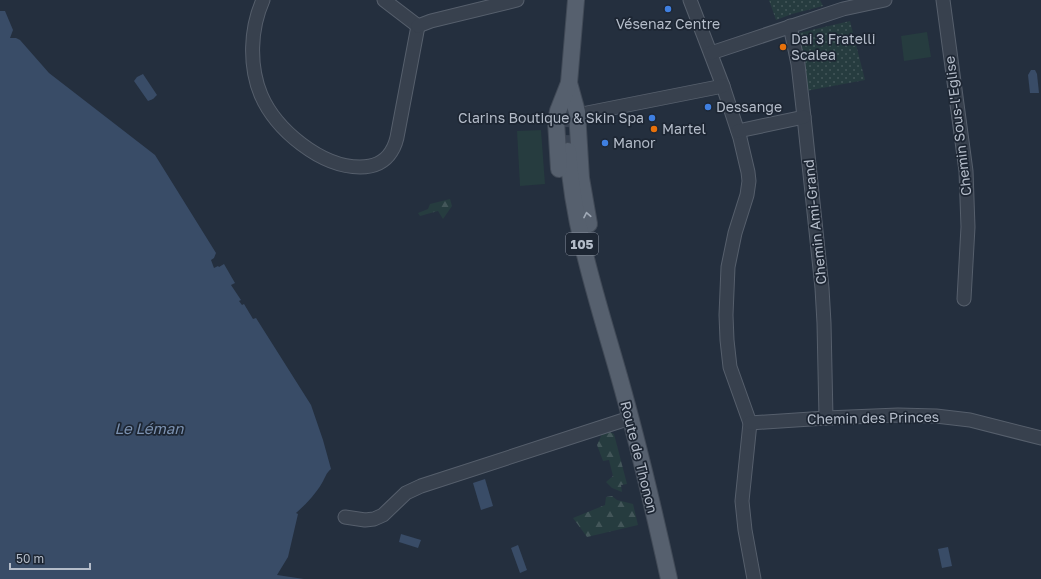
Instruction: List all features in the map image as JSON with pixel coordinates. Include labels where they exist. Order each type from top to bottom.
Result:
[{"type":"main road","name":"Route de Thonon","points":[[576,0],[569,83],[557,116],[556,133],[559,173],[568,228],[589,308],[596,323],[607,335]]},
{"type":"main road","name":"Route de Thonon","points":[[569,83],[577,114],[579,155],[585,201],[594,246],[609,302],[610,319],[607,335],[630,418],[669,579]]},
{"type":"main road","points":[[557,116],[577,114]]},
{"type":"main road","name":"105","points":[[568,151],[570,179],[578,226],[607,335]]},
{"type":"street","points":[[263,0],[254,24],[253,46],[254,68],[261,95],[279,122],[296,140],[310,150],[344,166],[363,167],[376,164],[386,158],[394,148],[418,26]]},
{"type":"street","points":[[384,0],[418,26]]},
{"type":"street","points":[[418,26],[517,0]]},
{"type":"street","points":[[690,0],[711,53],[738,131],[749,181],[747,195],[735,233],[728,267],[726,294],[727,340],[730,367],[750,423],[742,501],[745,530],[754,579]]},
{"type":"street","points":[[711,53],[790,26],[842,4],[885,0]]},
{"type":"street","name":"Chemin Sous-l'Eglise","points":[[943,0],[966,171],[968,227],[964,299]]},
{"type":"street","name":"Chemin Ami-Grand","points":[[790,26],[797,62],[804,117],[822,288],[826,418]]},
{"type":"street","points":[[577,114],[723,86]]},
{"type":"street","points":[[738,131],[804,117]]},
{"type":"street","name":"Chemin des Princes","points":[[750,423],[898,415],[936,416],[970,420],[1041,438]]},
{"type":"street","points":[[345,517],[365,520],[374,519],[383,515],[406,493],[421,486],[630,418]]},
{"type":"green space","points":[[769,0],[820,0],[823,6],[776,20]]},
{"type":"green space","points":[[850,21],[865,80],[806,91],[799,33]]},
{"type":"green space","points":[[927,32],[931,57],[904,61],[901,36]]},
{"type":"green space","points":[[541,130],[545,184],[520,186],[517,131]]},
{"type":"green space","points":[[450,199],[452,206],[443,219],[438,211],[420,216],[418,213],[428,209],[430,204]]},
{"type":"green space","points":[[610,432],[614,434],[627,484],[621,485],[622,492],[612,488],[606,482],[613,476],[609,460],[603,461],[597,445],[602,434]]},
{"type":"green space","points":[[612,496],[617,500],[633,504],[638,525],[587,537],[573,518],[605,505],[606,497]]},
{"type":"water","name":"Le Léman","points":[[0,11],[5,11],[13,30],[10,38],[20,40],[49,73],[155,155],[216,253],[214,258],[211,260],[214,268],[224,264],[235,283],[231,285],[241,300],[239,301],[242,305],[244,304],[253,319],[256,318],[311,405],[331,469],[307,503],[296,513],[298,514],[288,557],[277,575],[304,579],[0,579]]},
{"type":"water","points":[[1031,70],[1035,70],[1037,74],[1039,93],[1030,93],[1028,75]]},
{"type":"water","points":[[143,74],[157,95],[148,101],[134,81],[137,77]]},
{"type":"water","points":[[485,479],[493,506],[481,510],[473,483]]},
{"type":"water","points":[[401,534],[421,540],[418,548],[399,542]]},
{"type":"water","points":[[518,545],[527,570],[520,573],[511,548]]},
{"type":"water","points":[[948,547],[952,566],[942,568],[938,549]]},
{"type":"tunnel","points":[[568,151],[569,87]]},
{"type":"place","name":"Vésenaz Centre","points":[[668,9]]},
{"type":"place","name":"Dai 3 Fratelli Scalea","points":[[783,47]]},
{"type":"place","name":"Dessange","points":[[708,107]]},
{"type":"place","name":"Clarins Boutique & Skin Spa","points":[[652,118]]},
{"type":"place","name":"Martel","points":[[654,129]]},
{"type":"place","name":"Manor","points":[[605,143]]}]
